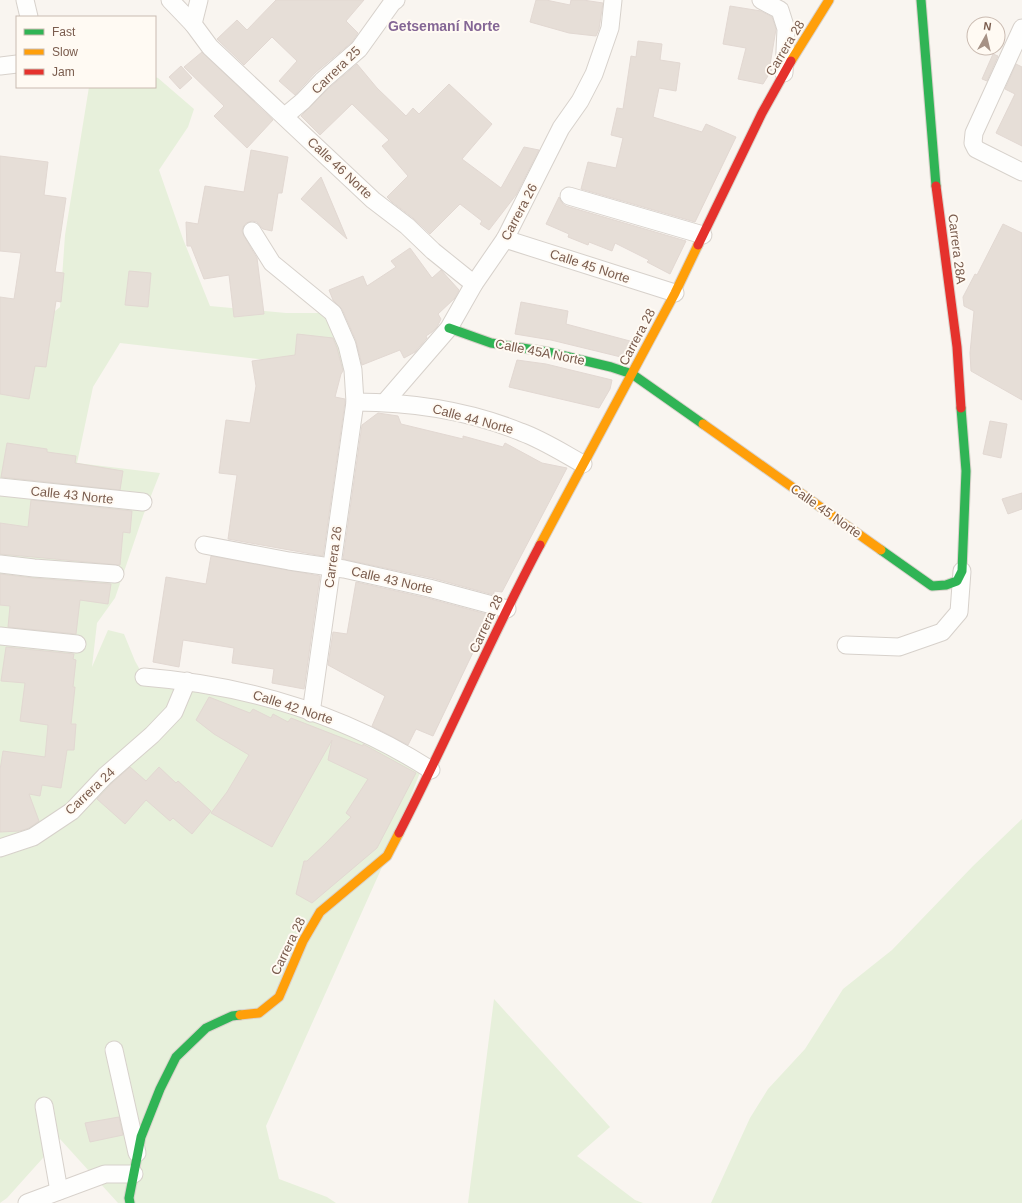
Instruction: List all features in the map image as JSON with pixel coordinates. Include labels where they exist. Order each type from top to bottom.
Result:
[{"type":"street","points":[[25,0],[29,16]]},
{"type":"street","points":[[170,0],[193,24]]},
{"type":"street","points":[[193,24],[199,0]]},
{"type":"street","name":"Carrera 25","points":[[285,116],[359,49],[392,3],[396,0]]},
{"type":"street","name":"Carrera 26","points":[[385,402],[449,328],[474,284],[505,239],[561,128],[580,101],[594,74],[610,28],[613,0]]},
{"type":"street","points":[[762,0],[780,10],[786,29],[784,73]]},
{"type":"street","name":"Carrera 28","points":[[130,1203],[129,1198],[141,1136],[160,1088],[176,1057],[206,1028],[232,1016],[259,1013],[279,998],[302,941],[320,912],[387,856],[431,770],[507,609],[675,293],[762,114],[784,73],[829,0]]},
{"type":"street","name":"Carrera 28A","points":[[921,0],[936,193],[957,347],[966,471],[962,571]]},
{"type":"street","name":"Calle 46 Norte","points":[[193,24],[210,47],[373,200],[407,226],[433,251],[474,284]]},
{"type":"street","points":[[1021,34],[974,133],[972,143],[976,149],[1022,172]]},
{"type":"street","points":[[0,66],[16,64]]},
{"type":"street","points":[[569,196],[703,235]]},
{"type":"street","points":[[252,231],[272,263],[333,313],[347,345],[356,402]]},
{"type":"street","name":"Calle 45 Norte","points":[[505,239],[675,293]]},
{"type":"street","name":"Calle 45A Norte","points":[[449,328],[491,343],[548,352],[611,367],[632,374]]},
{"type":"street","name":"Calle 45 Norte","points":[[632,374],[932,586],[946,585],[957,581],[962,571]]},
{"type":"street","name":"Carrera 26","points":[[311,713],[356,402]]},
{"type":"street","name":"Calle 44 Norte","points":[[356,402],[385,402],[420,405],[441,408],[488,420],[528,435],[583,464]]},
{"type":"street","name":"Calle 43 Norte","points":[[0,487],[143,502]]},
{"type":"street","name":"Calle 43 Norte","points":[[204,545],[344,569],[429,588],[507,609]]},
{"type":"street","points":[[0,564],[115,574]]},
{"type":"street","points":[[846,646],[899,647],[942,632],[960,612],[962,571]]},
{"type":"street","points":[[0,636],[77,644]]},
{"type":"street","name":"Calle 42 Norte","points":[[144,677],[187,681],[248,692],[283,702],[341,723],[368,735],[431,770]]},
{"type":"street","name":"Carrera 24","points":[[0,848],[33,837],[72,811],[105,776],[152,736],[174,712],[187,681]]},
{"type":"street","points":[[114,1050],[138,1156]]},
{"type":"street","points":[[44,1106],[59,1191]]},
{"type":"street","points":[[27,1203],[105,1174],[134,1174]]},
{"type":"green space","points":[[156,77],[158,78],[194,109],[188,127],[159,170],[183,239],[210,306],[286,313],[333,313],[353,370],[120,343],[93,387],[77,463],[160,473],[143,516],[115,598],[97,623],[92,667],[108,630],[124,634],[135,661],[144,677],[247,692],[423,765],[387,856],[266,1126],[279,1179],[327,1197],[336,1203],[118,1203],[60,1139],[7,1198],[0,1203],[0,355],[60,307],[65,235],[89,88],[156,88]]},
{"type":"green space","points":[[1022,819],[1022,1203],[711,1203],[750,1118],[768,1089],[805,1049],[843,989],[892,950],[973,866]]},
{"type":"green space","points":[[494,999],[610,1127],[577,1156],[635,1200],[643,1203],[468,1203]]},
{"type":"building","points":[[276,0],[364,0],[346,21],[358,33],[352,42],[315,73],[295,95],[279,81],[297,61],[272,37],[244,65],[217,39],[237,20],[247,30]]},
{"type":"building","points":[[536,0],[546,0],[570,5],[571,0],[603,3],[599,29],[596,36],[569,33],[530,22]]},
{"type":"building","points":[[730,6],[761,11],[772,17],[776,29],[770,65],[774,66],[763,84],[738,79],[746,48],[723,44]]},
{"type":"building","points":[[638,41],[662,44],[660,60],[680,63],[676,91],[659,88],[653,117],[702,132],[706,124],[736,137],[695,222],[581,189],[588,162],[616,168],[623,138],[611,135],[617,108],[623,109],[631,56],[636,57]]},
{"type":"building","points":[[202,52],[273,120],[247,148],[214,116],[224,106],[184,67]]},
{"type":"building","points":[[992,56],[998,56],[987,81],[982,79]]},
{"type":"building","points":[[357,64],[377,88],[406,116],[413,108],[419,114],[449,84],[492,124],[462,159],[501,188],[524,147],[539,150],[516,195],[489,230],[480,224],[482,221],[460,204],[430,234],[413,218],[392,202],[387,197],[408,176],[382,146],[389,140],[352,104],[320,135],[301,116],[329,88]]},
{"type":"building","points":[[1016,64],[1022,67],[1022,146],[996,133],[1015,94],[1005,89]]},
{"type":"building","points":[[181,66],[192,78],[180,89],[169,77]]},
{"type":"building","points":[[251,150],[288,157],[282,193],[278,193],[272,231],[263,229],[257,222],[252,221],[246,223],[242,231],[257,258],[264,314],[234,317],[229,275],[204,279],[191,246],[187,246],[186,222],[198,224],[205,186],[244,192]]},
{"type":"building","points":[[0,156],[48,162],[44,195],[66,198],[55,272],[64,273],[61,302],[56,301],[46,367],[35,366],[29,399],[0,394],[0,297],[14,299],[21,253],[0,251]]},
{"type":"building","points":[[321,177],[347,239],[301,199]]},
{"type":"building","points":[[559,197],[562,203],[566,206],[686,241],[670,274],[647,262],[649,260],[615,243],[612,251],[589,242],[588,245],[568,237],[569,234],[546,224]]},
{"type":"building","points":[[1003,224],[1022,233],[1022,400],[971,371],[970,353],[974,311],[964,306],[963,297],[975,274],[977,275]]},
{"type":"building","points":[[410,248],[432,278],[441,270],[459,290],[455,298],[438,314],[441,319],[437,327],[426,336],[427,338],[415,352],[404,358],[400,350],[362,365],[356,341],[342,309],[333,300],[329,290],[363,276],[367,286],[396,267],[391,261]]},
{"type":"building","points":[[129,271],[151,273],[148,307],[125,305]]},
{"type":"building","points":[[521,302],[568,311],[566,324],[630,341],[625,358],[551,340],[515,334]]},
{"type":"building","points":[[297,334],[333,338],[343,371],[335,397],[345,399],[345,402],[323,556],[228,539],[237,475],[219,473],[226,420],[250,423],[256,386],[252,361],[295,355]]},
{"type":"building","points":[[517,360],[546,364],[612,380],[610,389],[599,408],[509,387]]},
{"type":"building","points":[[378,413],[398,416],[401,424],[463,439],[463,436],[503,447],[505,443],[542,463],[567,468],[502,592],[494,591],[494,595],[432,578],[343,559],[362,425]]},
{"type":"building","points":[[990,421],[1007,424],[1001,458],[983,454]]},
{"type":"building","points":[[7,443],[47,449],[47,452],[76,456],[75,463],[123,471],[120,490],[1,477]]},
{"type":"building","points":[[1022,493],[1022,509],[1008,514],[1002,499]]},
{"type":"building","points":[[31,500],[132,511],[130,533],[123,532],[120,565],[0,554],[0,523],[28,527]]},
{"type":"building","points":[[211,556],[320,576],[304,689],[272,683],[274,669],[232,663],[234,648],[183,640],[179,667],[153,662],[166,577],[206,584]]},
{"type":"building","points":[[0,574],[111,584],[108,604],[80,600],[76,634],[8,627],[10,606],[0,605]]},
{"type":"building","points":[[356,582],[427,598],[490,615],[433,736],[416,729],[408,745],[372,726],[385,696],[328,665],[333,632],[347,634]]},
{"type":"building","points":[[6,647],[74,654],[73,659],[76,660],[73,687],[75,687],[71,724],[76,724],[74,750],[67,750],[61,788],[42,785],[40,796],[29,794],[39,821],[29,828],[20,831],[0,832],[0,770],[3,751],[45,757],[48,725],[20,721],[25,683],[1,681]]},
{"type":"building","points":[[209,697],[250,713],[253,709],[271,718],[273,714],[288,722],[291,718],[363,746],[363,744],[416,773],[377,848],[312,903],[296,894],[304,861],[307,861],[351,817],[346,813],[368,779],[328,760],[332,740],[272,847],[211,813],[227,792],[249,755],[214,734],[196,720]]},
{"type":"building","points":[[130,767],[146,781],[159,767],[176,783],[178,781],[211,811],[192,834],[173,818],[170,821],[146,800],[125,824],[97,799]]},
{"type":"building","points":[[119,1117],[123,1135],[90,1142],[85,1123]]},
{"type":"traffic: fast","points":[[921,0],[936,186]]},
{"type":"traffic: fast","points":[[449,328],[491,343],[548,352],[611,367],[632,374],[703,424]]},
{"type":"traffic: fast","points":[[881,550],[932,586],[946,585],[957,581],[962,571],[966,471],[961,408]]},
{"type":"traffic: fast","points":[[130,1203],[129,1198],[141,1137],[160,1089],[176,1057],[206,1028],[232,1016],[240,1015]]},
{"type":"traffic: slow","points":[[791,61],[829,0]]},
{"type":"traffic: slow","points":[[540,545],[675,293],[698,245]]},
{"type":"traffic: slow","points":[[703,424],[881,550]]},
{"type":"traffic: slow","points":[[240,1015],[259,1013],[279,997],[303,941],[320,912],[387,856],[399,833]]},
{"type":"traffic: jam","points":[[698,245],[762,113],[791,61]]},
{"type":"traffic: jam","points":[[936,186],[957,347],[961,408]]},
{"type":"traffic: jam","points":[[399,833],[540,545]]},
{"type":"district","name":"Getsemaní Norte","points":[[444,26]]}]
